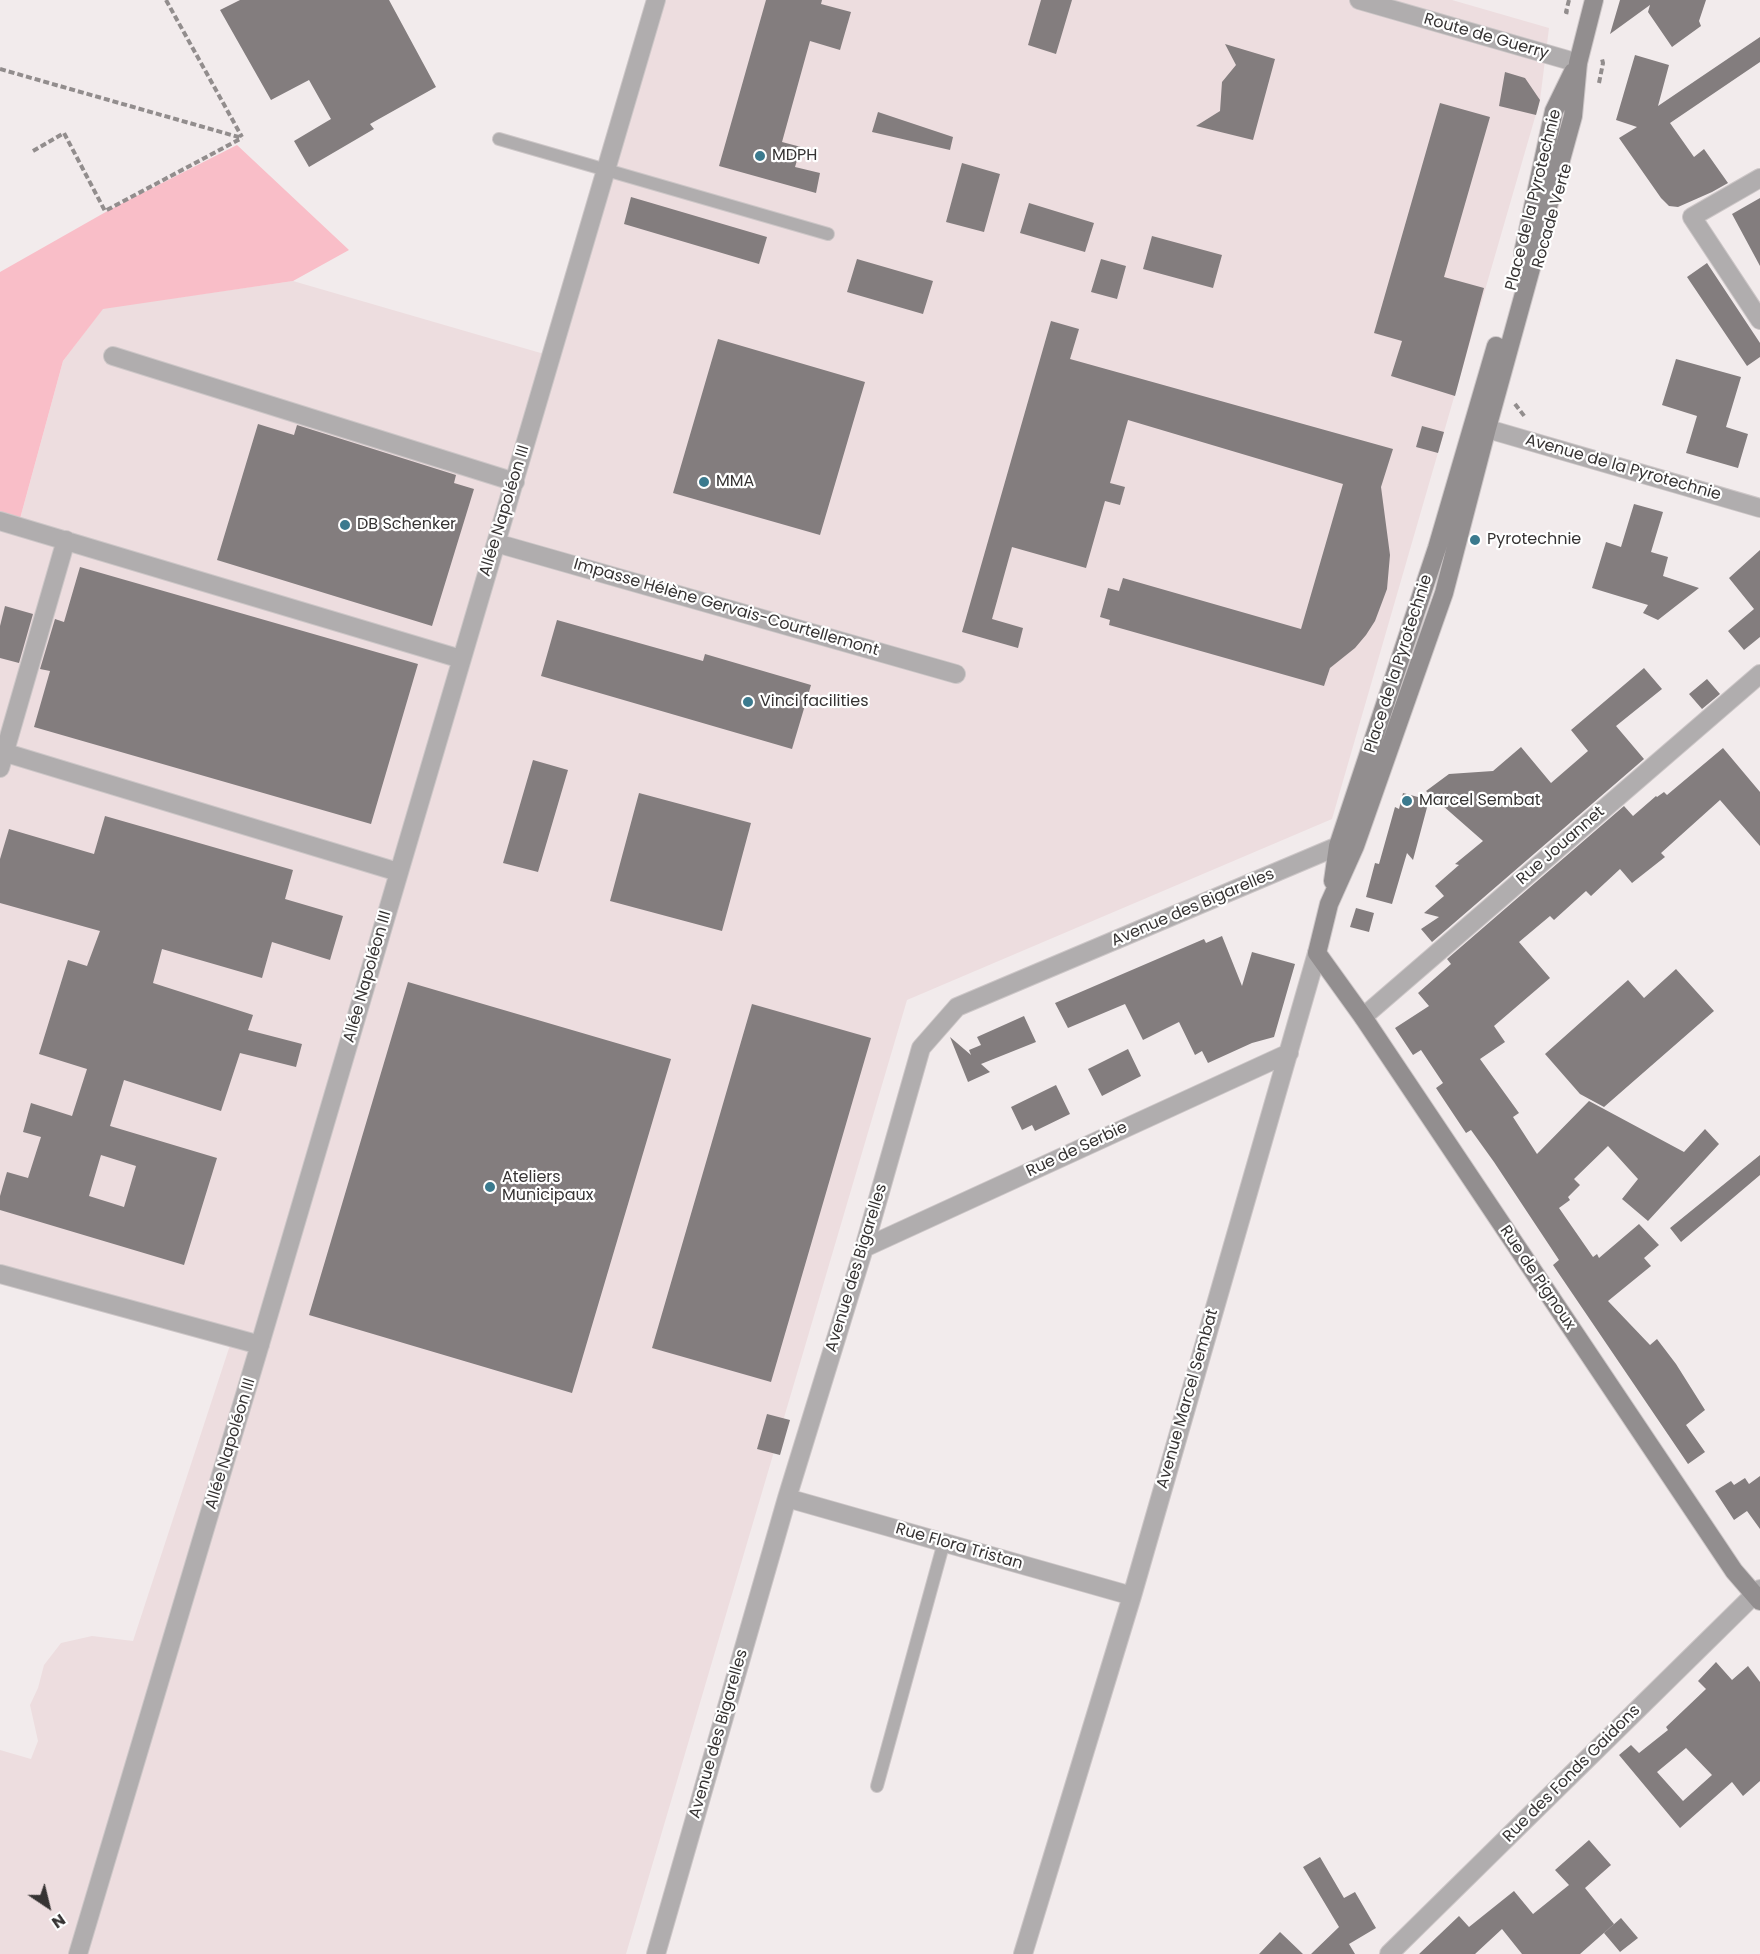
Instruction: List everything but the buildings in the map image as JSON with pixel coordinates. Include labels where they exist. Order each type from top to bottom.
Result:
[{"type":"main road","name":"Place de la Pyrotechnie","points":[[1347,846],[1444,593],[1480,426],[1573,116],[1578,63],[1594,0]]},
{"type":"main road","name":"Avenue Marcel Sembat","points":[[1317,953],[1347,846]]},
{"type":"main road","name":"Rue de Pignoux","points":[[1317,953],[1363,1017],[1734,1571],[1758,1595]]},
{"type":"street","name":"Allée Napoléon III","points":[[78,1954],[656,0]]},
{"type":"street","name":"Route de Guerry","points":[[1359,0],[1578,63]]},
{"type":"street","points":[[1760,178],[1692,217],[1760,320]]},
{"type":"street","points":[[113,356],[515,482]]},
{"type":"street","name":"Avenue de la Pyrotechnie","points":[[1480,426],[1760,508]]},
{"type":"street","points":[[0,521],[461,658]]},
{"type":"street","points":[[66,540],[2,757],[399,872]]},
{"type":"street","name":"Impasse Hélène Gervais-Courtellemont","points":[[496,543],[956,674]]},
{"type":"street","name":"Rue Jouannet","points":[[1363,1017],[1760,674]]},
{"type":"street","name":"Avenue des Bigarelles","points":[[656,1954],[787,1498],[864,1248],[921,1048],[957,1007],[1347,846]]},
{"type":"street","name":"Avenue Marcel Sembat","points":[[1023,1954],[1132,1596],[1317,953]]},
{"type":"street","name":"Rue de Serbie","points":[[864,1248],[1289,1053]]},
{"type":"street","points":[[0,1274],[260,1345]]},
{"type":"street","name":"Rue Flora Tristan","points":[[787,1498],[1132,1596]]},
{"type":"street","name":"Rue des Fonds Gaidons","points":[[1389,1954],[1758,1595]]},
{"type":"lane","points":[[499,139],[828,234]]},
{"type":"lane","points":[[877,1786],[944,1542]]},
{"type":"path","points":[[166,0],[242,138]]},
{"type":"path","points":[[1567,12],[1569,0]]},
{"type":"path","points":[[1598,85],[1603,63],[1599,51]]},
{"type":"path","points":[[0,69],[242,138]]},
{"type":"path","points":[[33,151],[64,133],[105,210],[242,138]]},
{"type":"path","points":[[1511,398],[1525,418]]},
{"type":"shaded area","points":[[656,0],[1452,0],[1549,28],[1540,100],[1332,819],[907,1000],[626,1954],[0,1954],[0,1750],[31,1759],[38,1741],[30,1705],[38,1688],[44,1665],[61,1643],[92,1636],[133,1641],[232,1339],[0,1274],[0,521],[18,526],[63,361],[103,308],[293,281],[551,356]]},
{"type":"shaded area","points":[[237,145],[349,250],[293,281],[103,309],[63,361],[18,526],[0,521],[0,272],[111,209]]},
{"type":"place","name":"MDPH","points":[[760,156]]},
{"type":"place","name":"MMA","points":[[704,482]]},
{"type":"place","name":"DB Schenker","points":[[345,525]]},
{"type":"place","name":"Pyrotechnie","points":[[1475,540]]},
{"type":"place","name":"Vinci facilities","points":[[748,702]]},
{"type":"place","name":"Marcel Sembat","points":[[1407,801]]},
{"type":"place","name":"Ateliers Municipaux","points":[[490,1187]]}]
